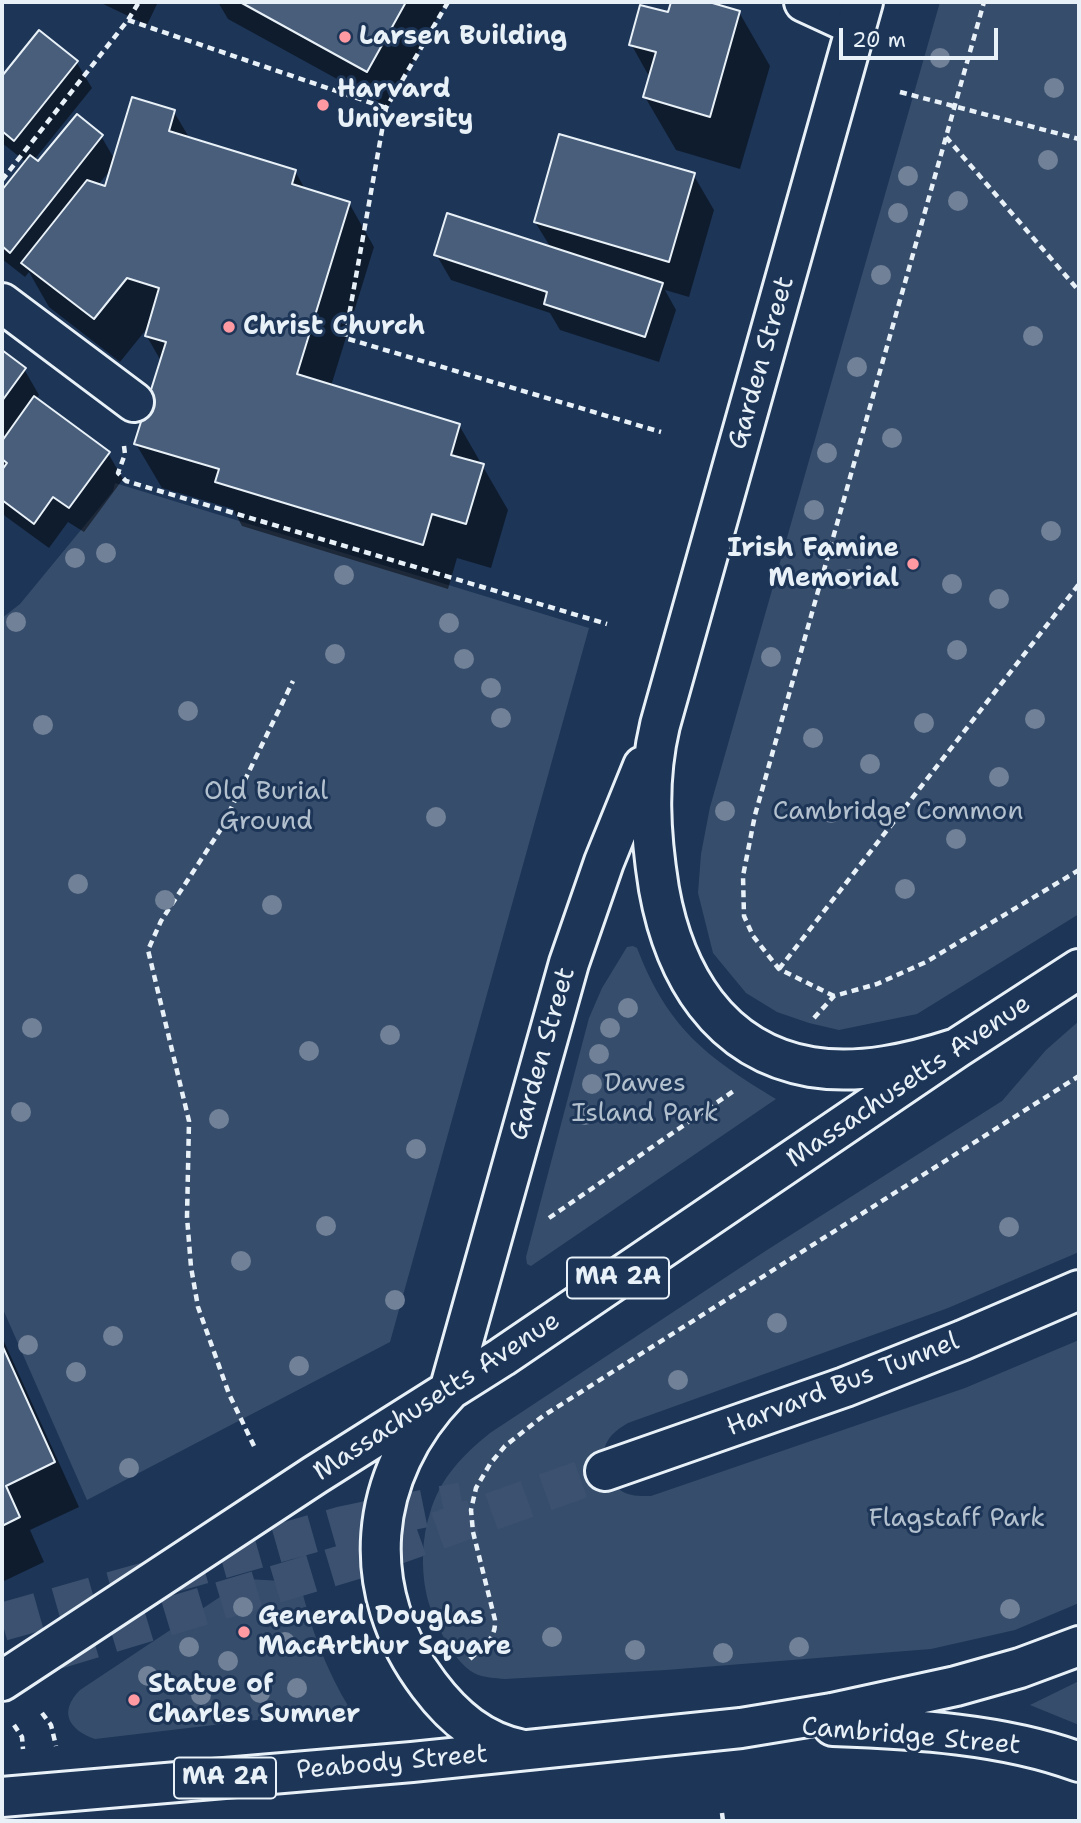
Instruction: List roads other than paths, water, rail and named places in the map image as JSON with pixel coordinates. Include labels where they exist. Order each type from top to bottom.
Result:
[{"type":"main road","points":[[804,2],[860,14]]},
{"type":"main road","name":"Garden Street","points":[[860,14],[660,725],[652,759],[650,797],[656,870],[662,904],[677,955],[691,984],[705,1004],[734,1032],[756,1046],[790,1061],[813,1067],[839,1069],[889,1065],[957,1048]]},
{"type":"main road","points":[[2,303],[134,402]]},
{"type":"main road","name":"Garden Street","points":[[449,1391],[569,963],[604,862],[660,725]]},
{"type":"main road","name":"Massachusetts Avenue","points":[[2,1681],[315,1475],[449,1391],[957,1048],[1079,969]]},
{"type":"main road","name":"Harvard Bus Tunnel","points":[[605,1471],[845,1387],[1079,1290]]},
{"type":"main road","points":[[449,1391],[425,1418],[406,1446],[387,1494],[380,1540],[384,1587],[403,1646],[436,1696],[459,1719],[482,1736],[523,1750]]},
{"type":"main road","name":"MA 2A","points":[[741,1728],[832,1713],[956,1686],[1020,1668],[1079,1646]]},
{"type":"main road","name":"Cambridge Street","points":[[741,1728],[835,1726],[927,1733],[1043,1749],[1079,1762]]},
{"type":"main road","name":"Peabody Street","points":[[2,1797],[412,1762],[741,1728]]},
{"type":"tunnel","points":[[57,1650],[353,1561],[605,1471]]},
{"type":"tunnel","points":[[2,1622],[343,1525],[462,1501]]},
{"type":"place","name":"Larsen Building","points":[[345,37]]},
{"type":"place","name":"Harvard University","points":[[323,105]]},
{"type":"place","name":"Christ Church","points":[[229,327]]},
{"type":"place","name":"Irish Famine Memorial","points":[[913,564]]},
{"type":"place","name":"General Douglas MacArthur Square","points":[[244,1632]]},
{"type":"place","name":"Statue of Charles Sumner","points":[[134,1700]]},
{"type":"park label","name":"Old Burial Ground","points":[[266,807]]},
{"type":"park label","name":"Cambridge Common","points":[[898,812]]},
{"type":"park label","name":"Dawes Island Park","points":[[645,1099]]},
{"type":"park label","name":"Flagstaff Park","points":[[957,1519]]}]
